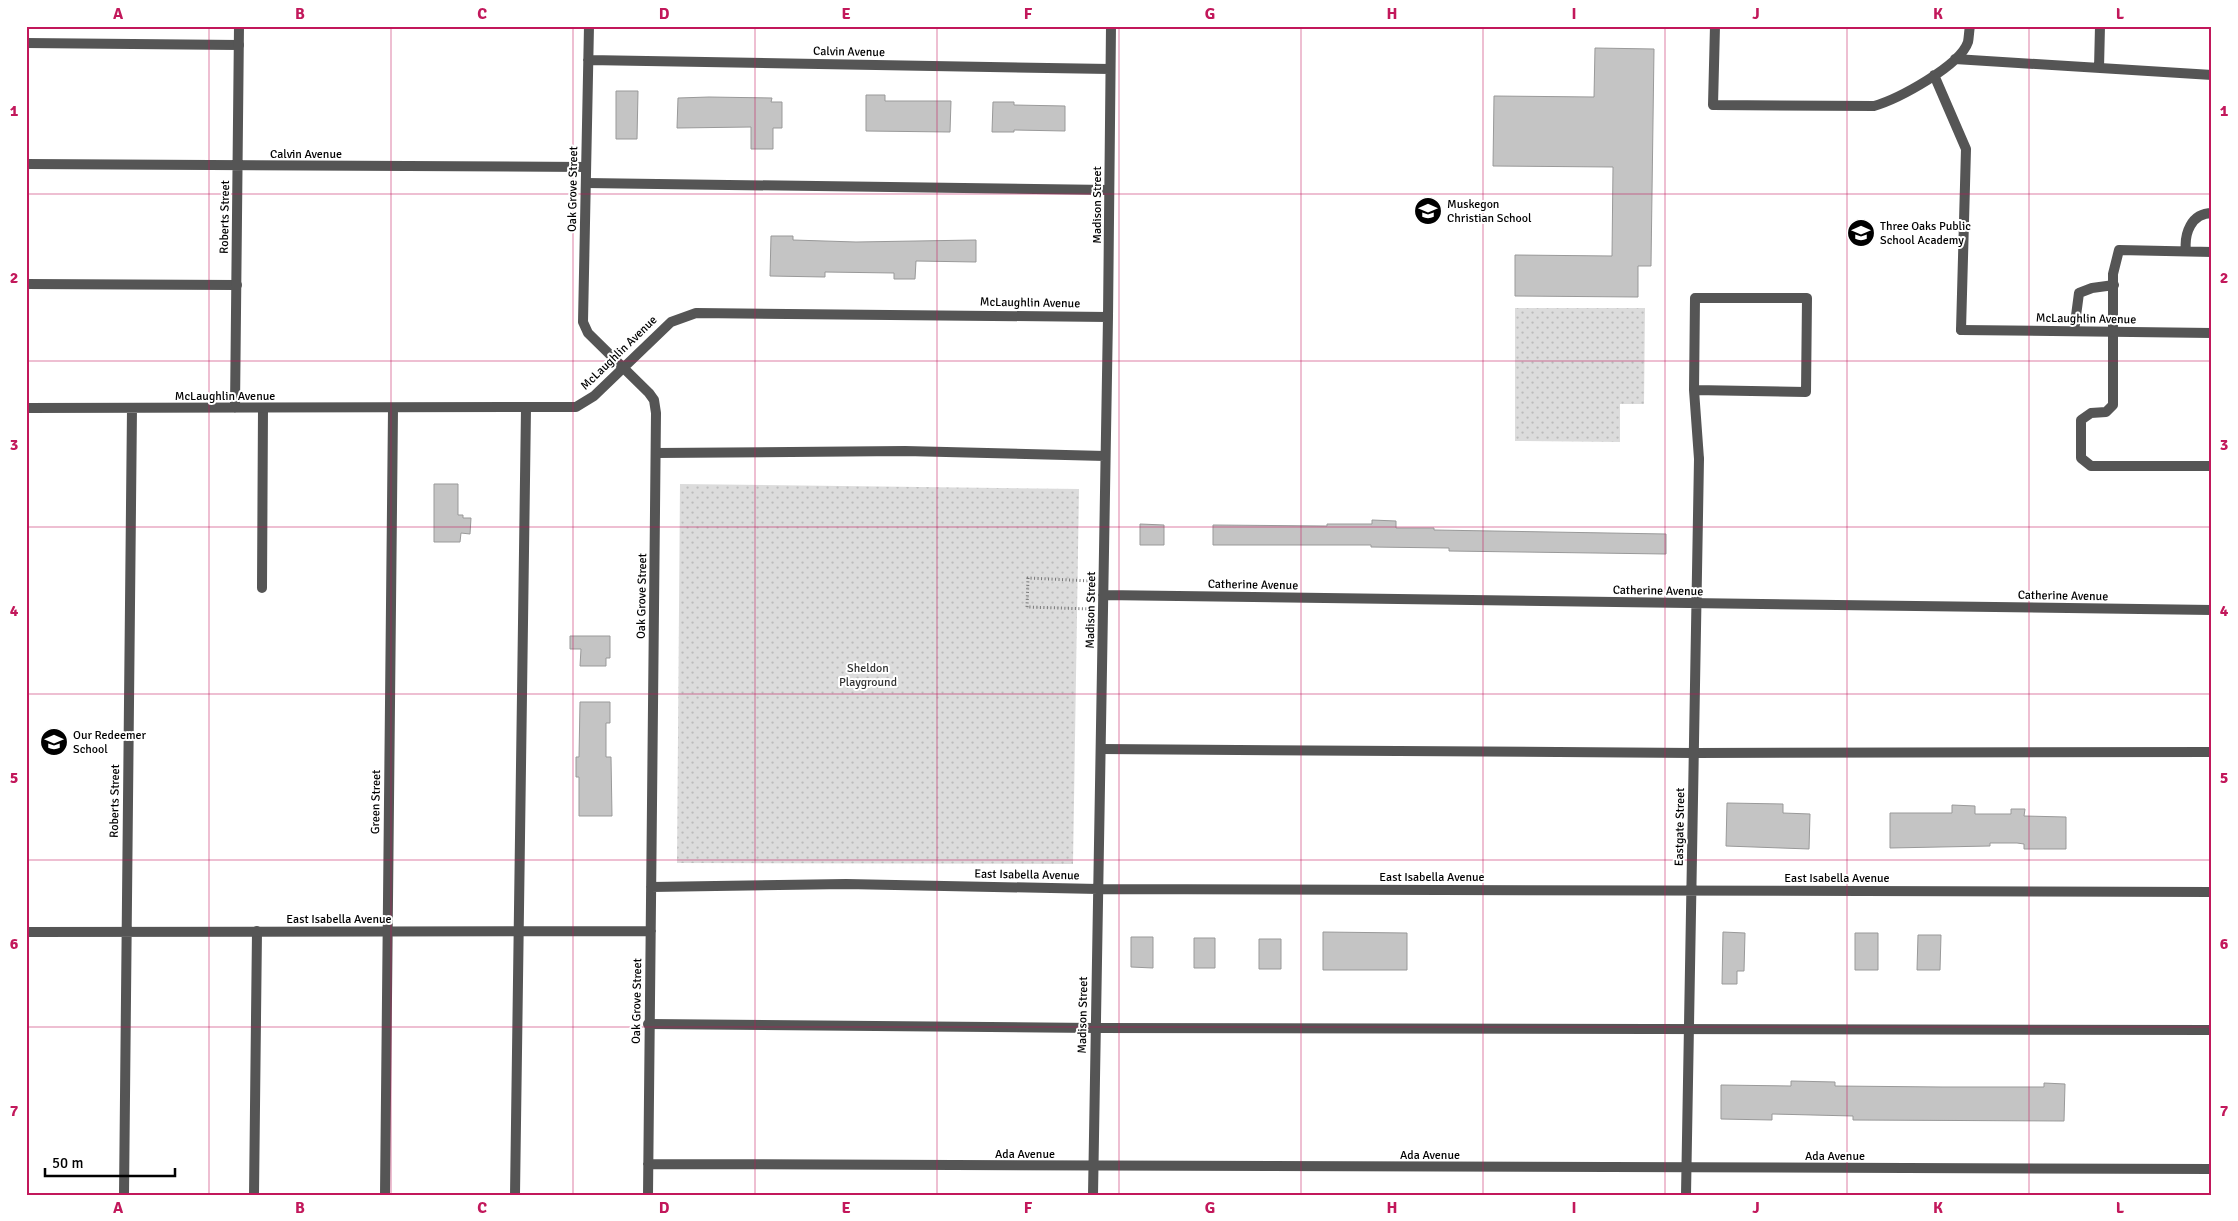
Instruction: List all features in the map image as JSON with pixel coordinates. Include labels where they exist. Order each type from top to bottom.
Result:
[{"type":"street","name":"Roberts Street","points":[[235,408],[239,26]]},
{"type":"street","name":"Oak Grove Street","points":[[588,26],[583,322],[588,333],[654,400],[656,413],[652,887],[648,1024],[648,1195]]},
{"type":"street","name":"Madison Street","points":[[1093,1195],[1111,26]]},
{"type":"street","points":[[1715,26],[1713,105],[1874,106],[1892,101],[1947,68],[1968,43],[1970,26]]},
{"type":"street","points":[[2099,68],[2100,26]]},
{"type":"street","points":[[26,43],[238,45]]},
{"type":"street","points":[[1954,59],[2212,74]]},
{"type":"street","name":"Calvin Avenue","points":[[588,60],[1110,69]]},
{"type":"street","name":"McLaughlin Avenue","points":[[1934,75],[1966,149],[1961,330],[2212,333]]},
{"type":"street","name":"Calvin Avenue","points":[[26,164],[586,167]]},
{"type":"street","points":[[586,183],[1109,190]]},
{"type":"street","points":[[2186,251],[2184,236],[2195,219],[2206,213],[2212,213]]},
{"type":"street","points":[[2212,252],[2119,250],[2114,274],[2113,405],[2106,412],[2091,413],[2081,420],[2081,458],[2091,466],[2212,466]]},
{"type":"street","points":[[26,284],[237,285]]},
{"type":"street","points":[[2074,331],[2079,293],[2092,288],[2114,285]]},
{"type":"street","name":"Eastgate Street","points":[[1686,1195],[1699,459],[1694,390],[1695,298],[1807,298],[1806,392],[1694,390]]},
{"type":"street","name":"McLaughlin Avenue","points":[[26,408],[393,409],[576,407],[594,396],[670,322],[696,313],[1108,317]]},
{"type":"street","name":"Roberts Street","points":[[124,1195],[132,408]]},
{"type":"street","points":[[262,588],[263,408]]},
{"type":"street","points":[[515,1195],[526,408]]},
{"type":"street","name":"Green Street","points":[[384,1195],[393,409]]},
{"type":"street","points":[[656,453],[905,451],[1105,456]]},
{"type":"street","name":"Catherine Avenue","points":[[1103,595],[2212,610]]},
{"type":"street","points":[[1101,749],[1694,753],[2212,752]]},
{"type":"street","name":"East Isabella Avenue","points":[[652,887],[846,884],[1098,889],[2212,892]]},
{"type":"street","points":[[254,1195],[257,931]]},
{"type":"street","name":"East Isabella Avenue","points":[[26,932],[651,931]]},
{"type":"street","points":[[648,1024],[1096,1028],[2212,1030]]},
{"type":"street","name":"Ada Avenue","points":[[648,1164],[2212,1169]]},
{"type":"path","points":[[1091,582],[1028,578],[1027,607],[1103,609]]},
{"type":"green space","points":[[1515,308],[1645,308],[1644,404],[1620,404],[1620,442],[1515,441]]},
{"type":"green space","name":"Sheldon Playground","points":[[680,484],[1079,489],[1073,864],[677,863]]},
{"type":"building","name":"Muskegon Christian School","points":[[1595,48],[1654,49],[1651,266],[1638,266],[1638,297],[1515,296],[1515,255],[1612,256],[1613,167],[1493,166],[1494,96],[1594,97]]},
{"type":"building","points":[[616,91],[638,91],[637,139],[616,139]]},
{"type":"building","points":[[866,95],[885,95],[885,101],[951,101],[950,132],[866,131]]},
{"type":"building","points":[[678,98],[772,98],[771,102],[782,102],[782,128],[773,128],[773,149],[751,149],[751,127],[677,128]]},
{"type":"building","points":[[993,102],[1014,102],[1014,105],[1065,106],[1065,131],[1014,130],[1014,132],[992,132]]},
{"type":"building","points":[[771,236],[793,236],[793,240],[856,242],[976,240],[976,262],[916,261],[915,279],[894,279],[894,273],[825,272],[825,277],[770,276]]},
{"type":"building","points":[[434,484],[458,484],[458,515],[463,515],[463,518],[471,518],[470,534],[461,533],[460,542],[434,542]]},
{"type":"building","points":[[1372,520],[1396,521],[1396,528],[1434,528],[1434,530],[1666,534],[1666,554],[1449,551],[1449,548],[1371,547],[1371,545],[1213,545],[1213,525],[1327,526],[1327,524],[1372,524]]},
{"type":"building","points":[[1140,524],[1164,525],[1164,545],[1140,545]]},
{"type":"building","points":[[570,636],[610,636],[610,658],[606,658],[606,666],[580,666],[581,649],[570,649]]},
{"type":"building","points":[[580,702],[610,702],[610,723],[606,723],[606,757],[611,757],[612,816],[579,816],[579,777],[576,777],[576,757],[579,757]]},
{"type":"building","points":[[1727,803],[1783,804],[1783,813],[1810,814],[1809,849],[1726,846]]},
{"type":"building","points":[[1952,805],[1975,806],[1975,814],[2011,814],[2011,809],[2025,809],[2024,816],[2066,817],[2066,849],[2024,849],[2024,844],[2017,843],[1990,843],[1990,846],[1890,848],[1890,813],[1952,813]]},
{"type":"building","points":[[1323,932],[1407,933],[1407,970],[1323,970]]},
{"type":"building","points":[[1723,932],[1745,933],[1744,971],[1737,971],[1737,984],[1722,984]]},
{"type":"building","points":[[1855,933],[1878,933],[1878,970],[1855,970]]},
{"type":"building","points":[[1918,935],[1941,935],[1940,970],[1917,970]]},
{"type":"building","points":[[1131,937],[1153,937],[1153,968],[1131,967]]},
{"type":"building","points":[[1194,938],[1215,938],[1215,968],[1194,968]]},
{"type":"building","points":[[1259,939],[1281,939],[1281,969],[1259,969]]},
{"type":"building","points":[[1791,1081],[1835,1082],[1835,1086],[2044,1087],[2044,1083],[2065,1084],[2064,1121],[1853,1120],[1853,1116],[1772,1114],[1772,1120],[1721,1119],[1721,1085],[1791,1086]]},
{"type":"place","name":"Muskegon Christian School","points":[[1428,211]]},
{"type":"place","name":"Three Oaks Public School Academy","points":[[1861,233]]},
{"type":"place","name":"Our Redeemer School","points":[[54,742]]}]
